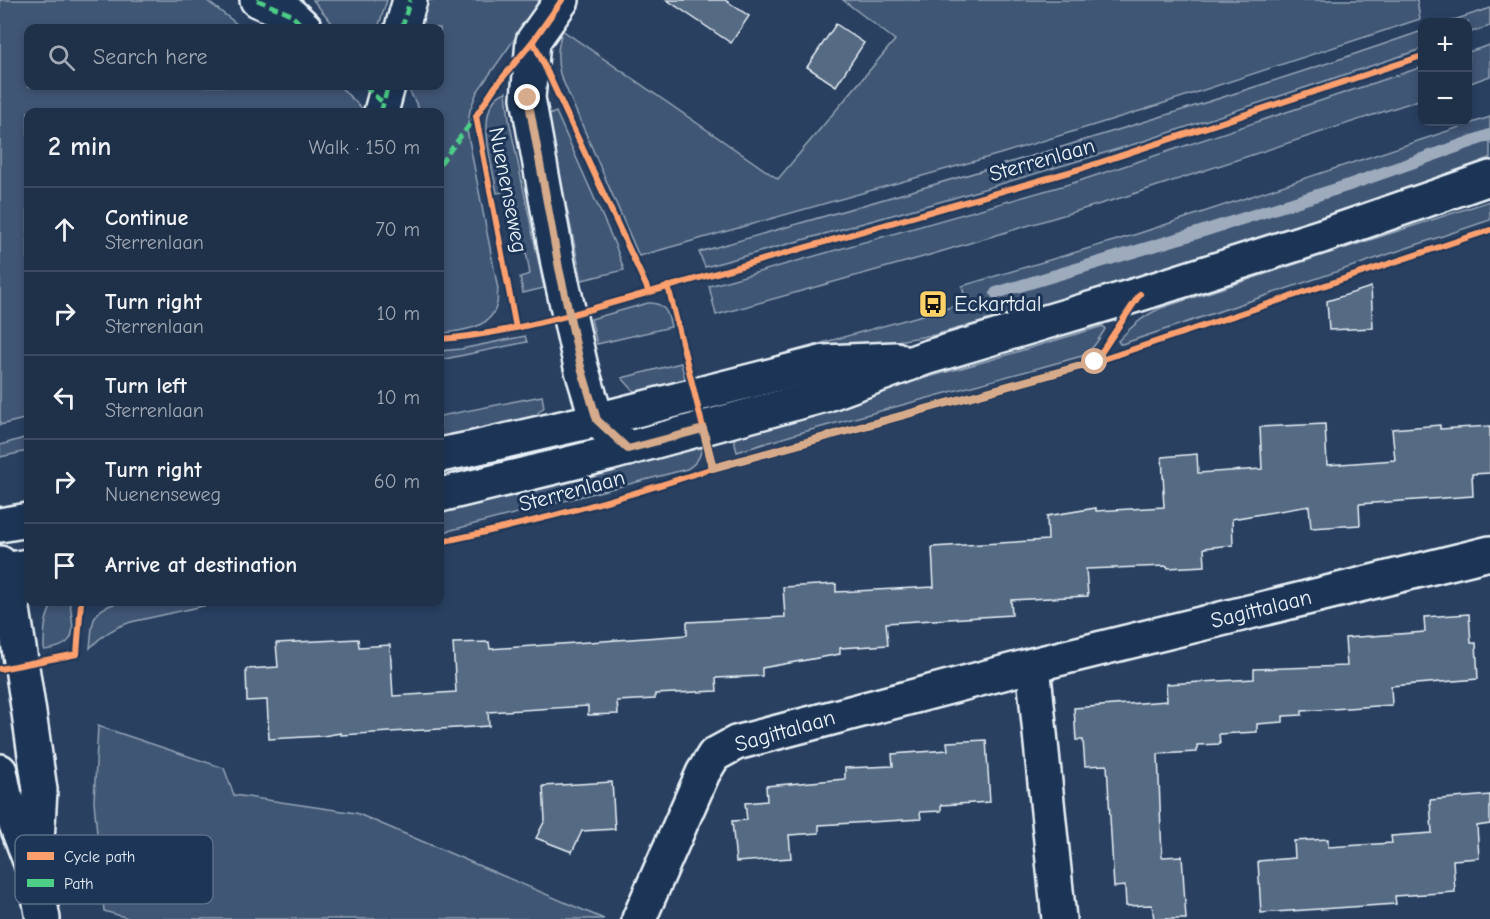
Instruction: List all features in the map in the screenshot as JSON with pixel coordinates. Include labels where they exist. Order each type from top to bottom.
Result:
[{"type":"street","points":[[258,0],[290,14],[301,24]]},
{"type":"street","points":[[403,24],[410,0]]},
{"type":"street","name":"Nuenenseweg","points":[[562,0],[533,41],[528,98],[559,268],[581,367],[597,420]]},
{"type":"street","name":"Sterrenlaan","points":[[444,494],[628,449],[825,396],[925,358],[1322,236],[1490,178]]},
{"type":"street","name":"Sterrenlaan","points":[[444,454],[597,420],[825,362],[925,358]]},
{"type":"street","points":[[597,420],[628,449]]},
{"type":"street","points":[[0,525],[24,521]]},
{"type":"street","name":"Sagittalaan","points":[[639,919],[703,773],[714,755],[736,743],[1033,665],[1490,553]]},
{"type":"street","points":[[9,568],[40,790],[37,835]]},
{"type":"street","points":[[1033,665],[1059,919]]},
{"type":"street","points":[[0,771],[5,795],[20,835]]},
{"type":"street","points":[[40,904],[43,919]]},
{"type":"shaded area","points":[[0,0],[206,0],[237,24],[24,24],[24,90],[343,90],[362,108],[24,108],[24,419],[0,425]]},
{"type":"shaded area","points":[[313,0],[387,0],[379,24],[333,24]]},
{"type":"shaded area","points":[[416,0],[542,0],[477,92],[470,110],[467,130],[498,289],[497,304],[494,313],[482,324],[444,333],[444,108],[418,108],[409,90],[444,90],[444,24],[409,24]]},
{"type":"shaded area","points":[[843,0],[1417,0],[1420,18],[1143,110],[1000,154],[639,256],[560,74],[558,62],[562,30],[778,179],[895,40]]},
{"type":"shaded area","points":[[1490,8],[1490,26],[1472,32],[1472,18],[1460,18]]},
{"type":"shaded area","points":[[1418,32],[1418,50],[1138,143],[950,199],[705,267],[699,252],[972,174]]},
{"type":"shaded area","points":[[1490,45],[1490,76],[1472,83],[1472,72],[1472,51]]},
{"type":"shaded area","points":[[1418,68],[1418,100],[1127,196],[923,257],[716,315],[709,286],[1076,182]]},
{"type":"shaded area","points":[[506,92],[509,120],[544,288],[523,293],[520,277],[530,274],[515,190],[497,193],[487,137],[490,109],[496,98]]},
{"type":"shaded area","points":[[556,112],[624,270],[582,280],[550,129],[548,115]]},
{"type":"shaded area","points":[[1490,117],[1490,158],[1426,182],[1078,295],[934,335],[828,352],[718,379],[717,372],[966,303],[962,286],[1137,234],[1463,126],[1472,126],[1472,123]]},
{"type":"shaded area","points":[[1490,201],[1490,220],[1122,344],[1118,341],[1138,322],[1161,308]]},
{"type":"shaded area","points":[[648,303],[658,304],[665,309],[671,327],[597,344],[591,319]]},
{"type":"shaded area","points":[[1103,326],[1105,329],[1098,341],[1082,356],[737,452],[732,432]]},
{"type":"shaded area","points":[[525,336],[527,342],[444,359],[444,351]]},
{"type":"shaded area","points":[[681,363],[687,386],[641,399],[622,378]]},
{"type":"shaded area","points":[[542,396],[544,407],[525,421],[444,443],[444,415]]},
{"type":"shaded area","points":[[590,432],[604,445],[444,485],[444,470]]},
{"type":"shaded area","points":[[24,438],[24,452],[0,457],[0,445]]},
{"type":"shaded area","points":[[702,440],[699,457],[687,469],[444,532],[444,504]]},
{"type":"shaded area","points":[[52,606],[70,606],[72,635],[64,645],[44,650],[46,619]]},
{"type":"shaded area","points":[[109,606],[203,606],[125,624],[109,632],[90,648],[95,617]]},
{"type":"shaded area","points":[[98,726],[224,768],[234,795],[356,813],[604,919],[131,919],[104,911],[103,904],[213,904],[213,835],[97,835],[94,801]]},
{"type":"building","points":[[667,0],[725,0],[749,16],[731,43]]},
{"type":"building","points":[[836,24],[864,43],[836,86],[807,67]]},
{"type":"building","points":[[1371,287],[1373,328],[1329,330],[1327,301]]},
{"type":"building","points":[[1325,424],[1327,465],[1395,460],[1392,429],[1440,425],[1440,429],[1490,426],[1490,473],[1472,474],[1473,496],[1359,504],[1360,525],[1311,528],[1309,506],[1232,519],[1233,545],[1204,548],[1205,566],[1086,569],[1088,596],[1011,600],[1012,615],[886,623],[888,645],[840,648],[840,654],[762,668],[762,676],[716,678],[717,691],[655,694],[655,699],[617,701],[618,714],[588,715],[588,706],[488,712],[489,726],[269,739],[267,700],[247,701],[246,669],[278,667],[276,643],[358,639],[359,647],[390,645],[393,696],[456,692],[453,643],[489,642],[490,649],[687,635],[687,622],[785,617],[783,587],[836,584],[836,592],[934,587],[932,547],[1048,540],[1047,516],[1096,508],[1096,511],[1164,507],[1162,457],[1197,454],[1198,473],[1262,469],[1260,427]]},
{"type":"building","points":[[1469,614],[1471,643],[1476,643],[1478,679],[1391,686],[1392,705],[1302,711],[1302,715],[1283,716],[1283,722],[1257,724],[1257,732],[1219,734],[1220,744],[1197,745],[1197,752],[1158,754],[1162,857],[1182,856],[1186,919],[1154,919],[1152,905],[1126,906],[1125,886],[1114,887],[1107,765],[1085,766],[1083,740],[1076,740],[1074,708],[1167,701],[1166,684],[1254,679],[1254,669],[1347,666],[1345,638],[1425,632],[1424,617]]},
{"type":"building","points":[[986,740],[990,802],[941,805],[941,811],[920,812],[921,819],[819,825],[819,833],[789,835],[791,858],[736,862],[732,821],[747,820],[745,803],[767,801],[766,786],[845,779],[845,768],[893,766],[892,754],[948,750],[947,742]]},
{"type":"building","points":[[612,782],[615,829],[582,831],[572,852],[536,838],[545,820],[543,786]]},
{"type":"building","points":[[1490,795],[1490,824],[1477,826],[1479,858],[1453,860],[1455,892],[1395,896],[1396,904],[1261,913],[1258,861],[1295,858],[1294,841],[1328,839],[1328,847],[1392,843],[1391,836],[1432,833],[1430,800]]},
{"type":"waterway","points":[[996,293],[1346,186],[1490,135]]},
{"type":"marked path","points":[[257,0],[290,14],[301,24]]},
{"type":"marked path","points":[[403,24],[410,0]]},
{"type":"marked path","points":[[369,90],[383,103]]},
{"type":"marked path","points":[[382,108],[387,90]]},
{"type":"marked path","points":[[444,159],[476,116]]},
{"type":"cycle path","points":[[516,328],[476,116],[495,87],[533,41],[562,0]]},
{"type":"cycle path","points":[[533,41],[649,292]]},
{"type":"cycle path","points":[[444,339],[505,330],[570,315],[1083,168],[1418,57]]},
{"type":"cycle path","points":[[444,541],[578,509],[713,468],[1095,362],[1490,230]]},
{"type":"cycle path","points":[[668,286],[713,468]]},
{"type":"cycle path","points":[[1095,362],[1140,294]]},
{"type":"cycle path","points":[[0,669],[77,654],[81,606]]},
{"type":"place","name":"Eckartdal","points":[[933,304]]},
{"type":"route","points":[[528,98],[559,268],[581,367],[597,420],[628,449],[703,429],[713,468],[1095,362]]}]
